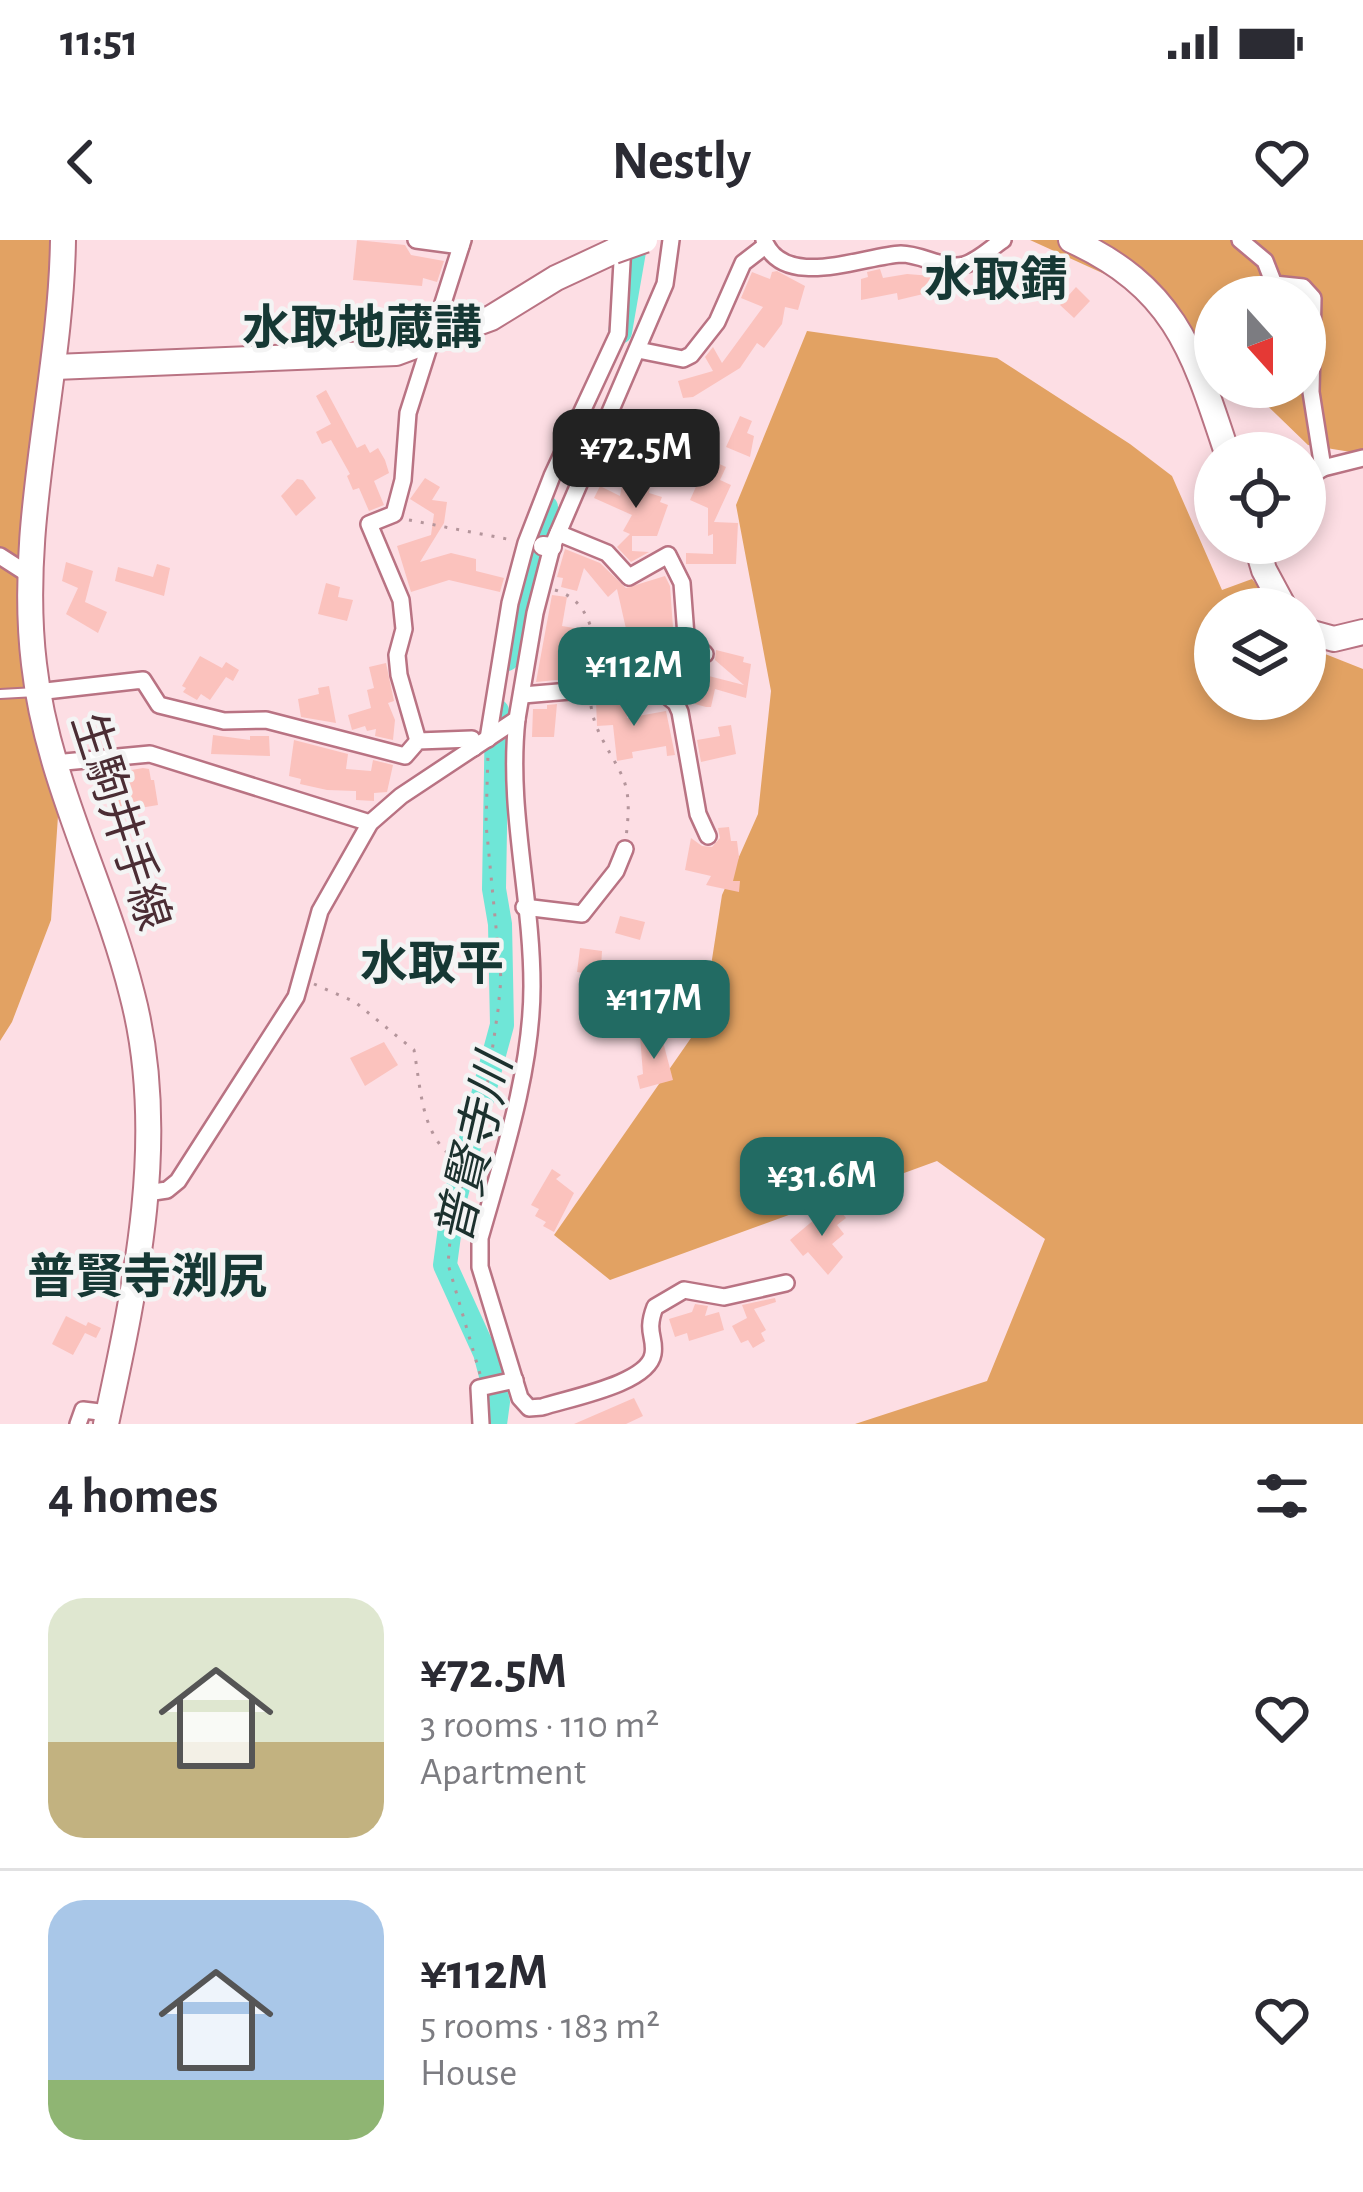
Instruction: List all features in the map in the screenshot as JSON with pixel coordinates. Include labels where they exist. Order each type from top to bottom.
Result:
[{"type":"main road","name":"生駒井手線","points":[[63,240],[55,367],[31,577],[31,629],[38,692],[54,763],[123,961],[147,1061],[147,1192],[107,1418]]},
{"type":"main road","points":[[55,367],[361,357],[427,344],[491,318],[618,245],[645,240]]},
{"type":"main road","points":[[1071,240],[1103,255],[1144,284],[1181,329],[1218,432]]},
{"type":"main road","points":[[1326,637],[1363,632]]},
{"type":"street","points":[[416,240],[462,243],[407,413],[403,480],[394,514],[369,524],[401,600],[404,629],[397,655],[399,675],[418,741]]},
{"type":"street","points":[[671,240],[665,284],[595,449],[510,603],[496,734],[515,820],[532,980],[528,1039],[480,1238],[480,1268],[510,1381],[529,1408],[632,1379],[646,1368],[654,1352],[649,1324],[655,1307],[672,1296],[699,1290],[724,1297],[786,1283]]},
{"type":"street","points":[[638,350],[683,359],[692,355],[717,322],[743,263],[765,243],[778,258],[812,269],[903,254],[954,267],[969,264],[1003,240]]},
{"type":"street","points":[[1240,240],[1265,261],[1274,284],[1304,287],[1313,298],[1311,392],[1317,432]]},
{"type":"street","points":[[147,1192],[167,1190],[178,1181],[296,998],[320,911],[370,823],[401,796],[496,734],[523,695],[542,586],[552,476],[618,334],[618,245]]},
{"type":"street","points":[[595,449],[658,470],[693,448]]},
{"type":"street","points":[[1326,467],[1363,458]]},
{"type":"street","points":[[545,542],[607,553],[628,577],[668,555],[682,583],[686,636],[705,654]]},
{"type":"street","points":[[0,556],[31,577]]},
{"type":"street","points":[[652,684],[661,652]]},
{"type":"street","points":[[38,692],[143,680],[159,705],[196,716],[266,720],[405,756],[418,741],[496,734]]},
{"type":"street","points":[[523,695],[652,684],[680,712],[698,814],[709,836]]},
{"type":"street","points":[[54,763],[150,754],[370,823]]},
{"type":"street","points":[[524,908],[582,914],[616,871],[625,849]]},
{"type":"street","points":[[481,1424],[478,1396],[483,1386],[510,1381]]},
{"type":"street","points":[[78,1424],[82,1410],[107,1418]]},
{"type":"lane","points":[[0,694],[38,692]]},
{"type":"path","points":[[394,514],[545,542]]},
{"type":"path","points":[[542,586],[572,595],[594,634],[601,680],[592,692],[590,708],[596,730],[625,782],[629,805],[625,849]]},
{"type":"path","points":[[483,1386],[448,1264],[451,1229],[494,1048],[501,979],[486,824],[496,734]]},
{"type":"path","points":[[301,979],[355,1002],[414,1050],[429,1132],[445,1155],[468,1166]]},
{"type":"shaded area","points":[[0,240],[54,240],[38,387],[22,662],[31,718],[58,816],[51,920],[12,1022],[0,1041]]},
{"type":"shaded area","points":[[1030,240],[1363,240],[1363,454],[1326,448],[1326,432],[1295,432],[1270,408],[1326,408],[1326,276],[1194,276],[1194,338],[1133,287]]},
{"type":"shaded area","points":[[807,331],[997,358],[1172,476],[1194,526],[1194,564],[1211,564],[1221,588],[1194,588],[1194,720],[1326,720],[1326,654],[1363,669],[1363,1424],[855,1424],[987,1381],[1045,1239],[937,1161],[610,1280],[554,1235],[691,1038],[708,985],[722,895],[758,814],[771,691],[736,505]]},
{"type":"shaded area","points":[[1252,579],[1260,588],[1227,588]]},
{"type":"building","points":[[357,240],[405,245],[411,255],[444,261],[437,282],[423,278],[422,286],[353,280]]},
{"type":"building","points":[[1039,257],[1057,272],[1039,293],[1020,278]]},
{"type":"building","points":[[880,269],[883,278],[932,276],[936,291],[898,300],[897,293],[861,300],[861,279]]},
{"type":"building","points":[[777,271],[805,286],[798,310],[785,307],[782,324],[764,348],[757,343],[740,368],[693,397],[683,398],[678,381],[713,371],[705,357],[713,347],[722,363],[763,307],[741,298],[752,272],[770,279]]},
{"type":"building","points":[[1076,287],[1090,301],[1074,318],[1060,305]]},
{"type":"building","points":[[326,390],[357,448],[365,444],[370,453],[378,448],[385,460],[389,473],[374,481],[384,505],[369,511],[359,488],[353,490],[350,474],[331,440],[322,444],[316,432],[331,424],[316,396]]},
{"type":"building","points":[[740,416],[752,421],[747,433],[754,436],[750,457],[726,447]]},
{"type":"building","points":[[673,427],[689,437],[656,456],[633,452],[662,429],[667,436]]},
{"type":"building","points":[[704,457],[726,467],[720,480],[731,485],[714,522],[738,523],[736,564],[686,564],[686,553],[713,554],[708,508],[690,500]]},
{"type":"building","points":[[624,474],[651,480],[649,493],[668,505],[657,536],[632,536],[632,551],[649,552],[631,562],[617,547],[630,534],[623,531],[632,515],[594,498],[600,486],[620,496]]},
{"type":"building","points":[[425,478],[440,487],[432,500],[447,502],[444,523],[420,562],[451,553],[476,559],[476,571],[504,578],[500,592],[449,580],[411,592],[397,546],[431,535],[434,514],[410,499]]},
{"type":"building","points":[[297,479],[316,498],[296,516],[281,496]]},
{"type":"building","points":[[565,549],[600,563],[626,588],[665,576],[673,628],[629,642],[617,589],[608,597],[584,568],[577,591],[561,587],[563,578],[557,577]]},
{"type":"building","points":[[66,562],[93,571],[85,602],[107,612],[98,633],[66,614],[78,588],[62,581]]},
{"type":"building","points":[[157,564],[170,568],[164,596],[115,581],[118,567],[153,577]]},
{"type":"building","points":[[326,583],[340,587],[338,597],[353,600],[347,621],[318,614]]},
{"type":"building","points":[[552,595],[567,597],[562,626],[586,630],[581,657],[564,663],[565,667],[639,661],[640,672],[536,682]]},
{"type":"building","points":[[716,650],[744,657],[743,662],[751,664],[746,698],[715,689],[711,707],[706,707],[695,704],[697,697],[686,697],[666,680],[672,666],[696,665],[697,673],[744,685],[715,660]]},
{"type":"building","points":[[200,656],[222,668],[226,662],[239,670],[233,681],[226,677],[210,700],[201,694],[197,700],[183,692]]},
{"type":"building","points":[[386,663],[394,701],[388,703],[395,720],[393,740],[375,736],[376,729],[367,731],[365,726],[352,730],[348,715],[371,708],[367,690],[374,688],[369,667]]},
{"type":"building","points":[[329,686],[336,723],[301,717],[298,699]]},
{"type":"building","points":[[626,698],[627,718],[666,711],[675,755],[667,756],[666,746],[632,752],[633,758],[617,761],[613,725],[597,726],[596,701]]},
{"type":"building","points":[[557,704],[554,737],[532,737],[533,709]]},
{"type":"building","points":[[731,725],[736,754],[701,762],[697,740],[720,736],[718,727]]},
{"type":"building","points":[[213,735],[250,740],[250,736],[269,736],[270,756],[211,754]]},
{"type":"building","points":[[294,740],[348,754],[346,769],[371,771],[373,760],[393,765],[387,792],[374,793],[374,801],[356,800],[356,791],[300,784],[301,779],[289,776]]},
{"type":"building","points":[[149,769],[154,780],[158,805],[119,817],[113,780],[121,779],[120,772]]},
{"type":"building","points":[[729,827],[731,841],[737,841],[733,881],[740,881],[739,892],[706,885],[711,876],[685,870],[691,838],[712,847],[720,838],[718,828]]},
{"type":"building","points":[[620,916],[645,922],[640,940],[615,933]]},
{"type":"building","points":[[580,948],[602,951],[600,986],[581,984],[583,973],[577,972]]},
{"type":"building","points":[[661,1034],[673,1080],[640,1089],[640,1036]]},
{"type":"building","points":[[384,1042],[398,1065],[365,1086],[350,1058]]},
{"type":"building","points":[[552,1169],[561,1175],[556,1179],[574,1193],[554,1232],[543,1226],[546,1222],[535,1216],[539,1209],[531,1205]]},
{"type":"building","points":[[834,1203],[846,1218],[837,1225],[844,1234],[832,1244],[843,1257],[828,1275],[790,1240]]},
{"type":"building","points":[[775,1298],[776,1302],[754,1309],[766,1330],[761,1333],[765,1341],[753,1348],[748,1340],[741,1343],[732,1326],[747,1318],[742,1305]]},
{"type":"building","points":[[695,1304],[708,1306],[705,1316],[719,1312],[724,1330],[689,1341],[687,1333],[675,1337],[669,1319],[692,1312]]},
{"type":"building","points":[[66,1316],[101,1328],[96,1338],[85,1333],[73,1355],[52,1344]]},
{"type":"building","points":[[634,1398],[643,1416],[626,1424],[574,1424]]},
{"type":"waterway","name":"普賢寺川","points":[[620,332],[636,240]]},
{"type":"waterway","name":"普賢寺川","points":[[507,659],[546,507]]},
{"type":"waterway","name":"普賢寺川","points":[[495,1424],[498,1402],[485,1353],[445,1265],[453,1206],[502,1025],[500,924],[494,889],[497,711]]},
{"type":"district","name":"水取錆","points":[[996,279]]},
{"type":"district","name":"水取地蔵講","points":[[362,327]]},
{"type":"district","name":"水取平","points":[[432,963]]},
{"type":"district","name":"普賢寺渕尻","points":[[147,1276]]}]
